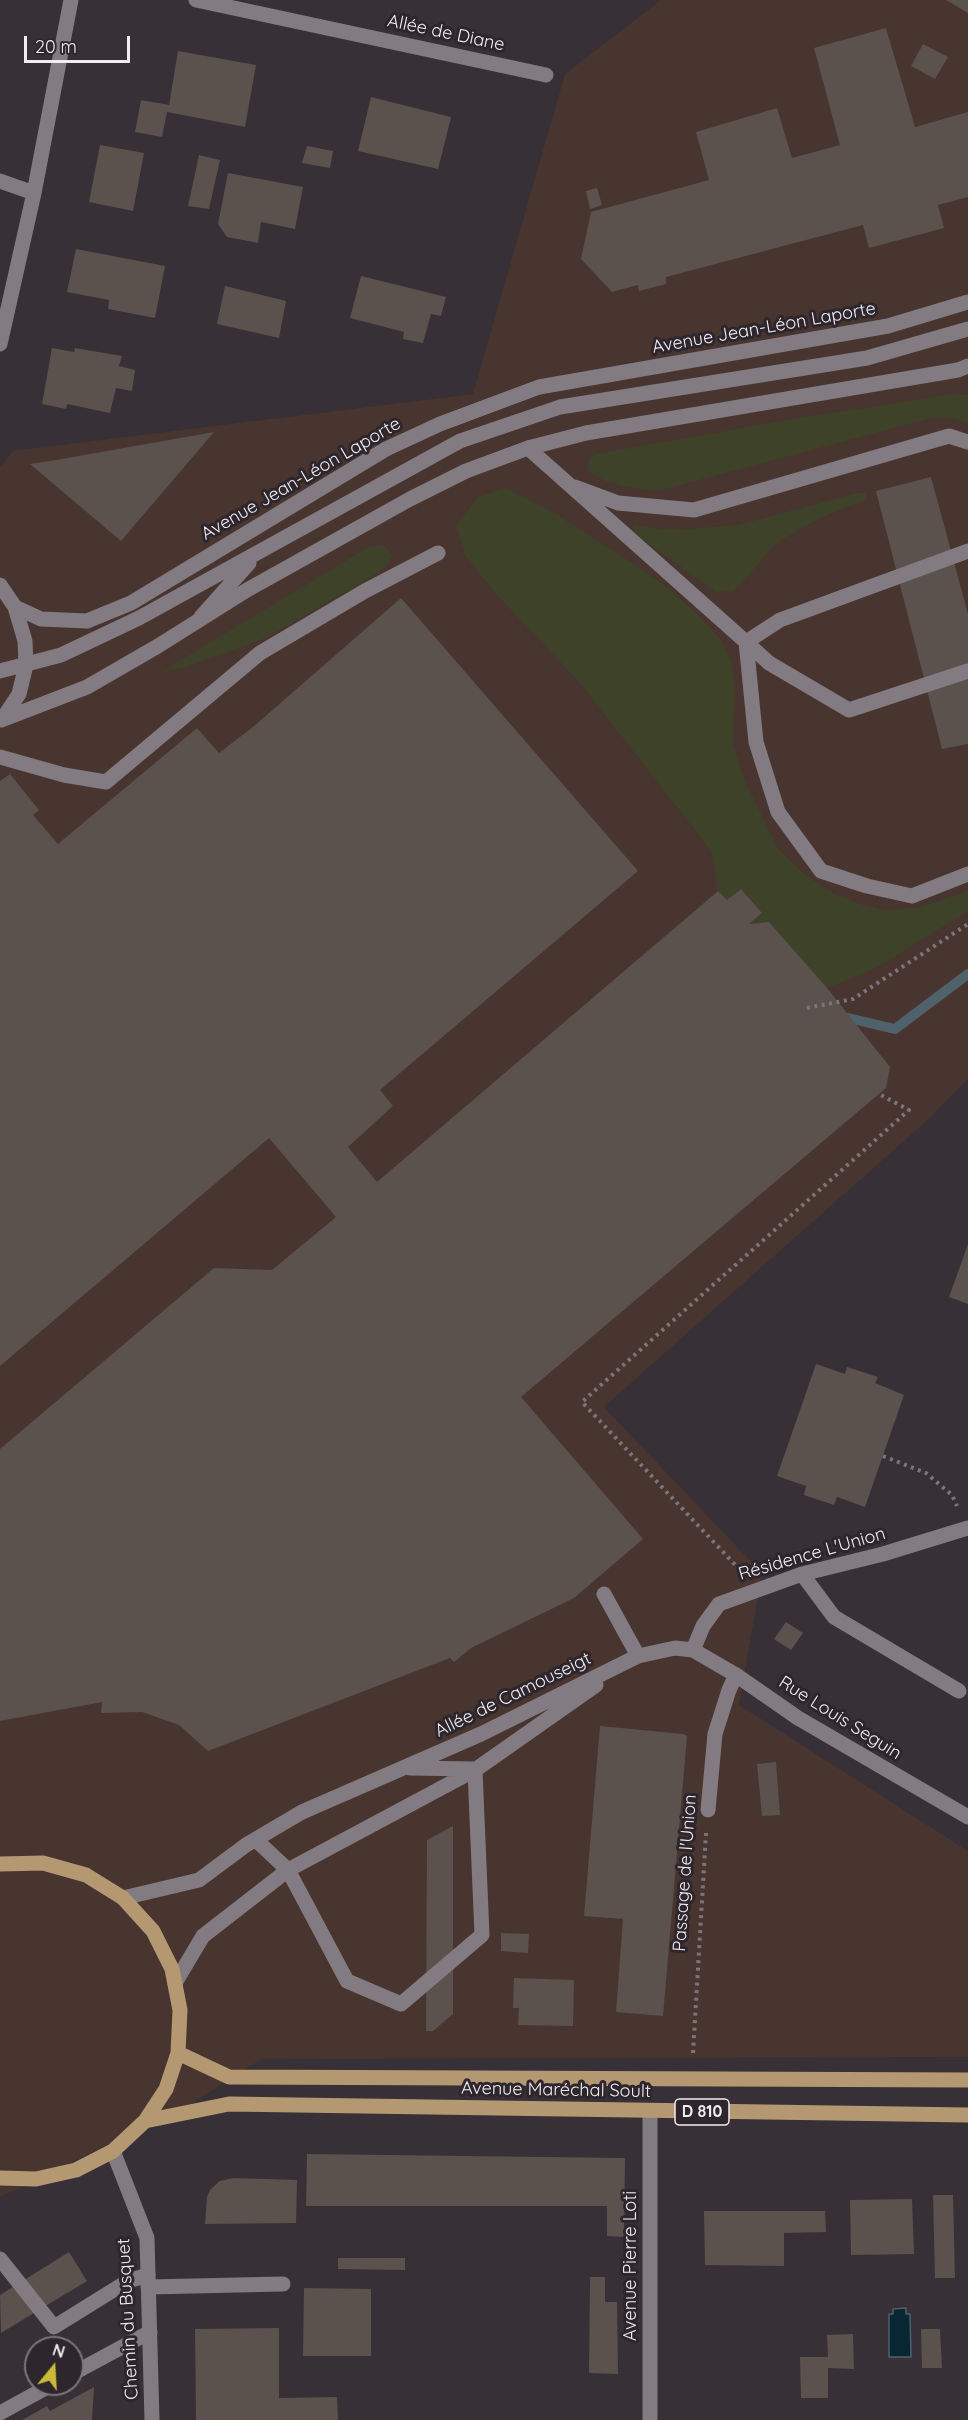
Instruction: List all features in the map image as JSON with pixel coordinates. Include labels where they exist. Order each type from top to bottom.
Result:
[{"type":"main road","points":[[0,1864],[43,1863],[86,1875],[123,1898],[153,1931],[172,1969],[180,2010],[178,2053],[166,2089],[145,2121],[113,2151],[76,2170],[36,2179],[0,2178]]},
{"type":"main road","name":"D 810","points":[[178,2053],[229,2078],[968,2080]]},
{"type":"main road","name":"Avenue Maréchal Soult","points":[[145,2121],[229,2104],[968,2115]]},
{"type":"street","points":[[0,344],[34,193],[71,0]]},
{"type":"street","name":"Allée de Diane","points":[[196,0],[546,75]]},
{"type":"street","points":[[0,181],[34,193]]},
{"type":"street","name":"Avenue Jean-Léon Laporte","points":[[15,607],[41,619],[87,621],[131,603],[386,449],[440,424],[539,387],[888,326],[968,302]]},
{"type":"street","points":[[0,671],[61,655],[120,627],[255,556],[460,441],[560,407],[867,358],[968,329]]},
{"type":"street","points":[[2,720],[87,687],[247,590],[410,499],[466,471],[528,448],[586,433],[946,372],[968,366]]},
{"type":"street","points":[[564,482],[618,504],[694,510],[949,436],[968,442]]},
{"type":"street","points":[[528,448],[769,663],[849,710],[968,671]]},
{"type":"street","points":[[746,642],[780,620],[968,551]]},
{"type":"street","points":[[0,757],[64,775],[106,782],[260,653],[365,591],[438,553]]},
{"type":"street","points":[[197,622],[255,556]]},
{"type":"street","points":[[0,585],[15,607],[25,641],[26,665],[19,694],[2,720]]},
{"type":"street","points":[[746,642],[756,742],[778,812],[820,872],[912,896],[968,873]]},
{"type":"street","name":"Résidence L'Union","points":[[693,1650],[703,1626],[719,1604],[802,1574],[884,1554],[965,1522]]},
{"type":"street","points":[[802,1574],[834,1617],[959,1691]]},
{"type":"street","points":[[604,1594],[638,1656]]},
{"type":"street","name":"Allée de Camouseigt","points":[[123,1898],[199,1880],[256,1840],[302,1812],[481,1734],[638,1656],[675,1648],[693,1650]]},
{"type":"street","name":"Rue Louis Seguin","points":[[693,1650],[736,1675],[798,1718],[968,1817]]},
{"type":"street","name":"Allée de Camouseigt","points":[[175,1983],[203,1936],[288,1870],[475,1770],[638,1656]]},
{"type":"street","name":"Passage de l'Union","points":[[708,1810],[715,1734],[736,1675]]},
{"type":"street","name":"Allée de Camouseigt","points":[[404,1768],[475,1770]]},
{"type":"street","points":[[256,1840],[288,1870],[347,1981],[401,2004],[482,1935],[475,1770]]},
{"type":"street","name":"Avenue Pierre Loti","points":[[650,2111],[650,2420]]},
{"type":"street","name":"Chemin du Busquet","points":[[113,2151],[147,2238],[152,2420]]},
{"type":"street","points":[[0,2259],[54,2327],[128,2281],[283,2284]]},
{"type":"street","points":[[84,2368],[150,2332]]},
{"type":"street","points":[[0,2413],[31,2396]]},
{"type":"path","points":[[807,1008],[853,999],[968,924]]},
{"type":"path","points":[[742,1572],[582,1402],[909,1110],[879,1094]]},
{"type":"path","points":[[883,1456],[926,1473],[952,1495],[965,1522]]},
{"type":"path","name":"Passage de l'Union","points":[[692,2078],[708,1810]]},
{"type":"shaded area","points":[[661,0],[968,0],[968,1079],[932,1116],[604,1407],[762,1573],[739,1705],[968,1851],[968,2057],[262,2059],[186,2107],[0,2197],[0,468],[13,451],[473,394],[565,74]]},
{"type":"green space","points":[[955,394],[968,395],[968,423],[955,419],[932,418],[658,491],[627,487],[605,481],[589,472],[589,458],[596,454],[793,419]]},
{"type":"green space","points":[[506,488],[554,513],[637,566],[669,589],[722,641],[732,664],[735,688],[733,744],[744,779],[778,849],[805,875],[834,894],[863,905],[886,910],[922,907],[968,891],[968,911],[874,969],[827,988],[769,922],[749,924],[762,913],[741,889],[727,900],[718,891],[712,852],[581,684],[497,595],[465,555],[456,526],[478,497]]},
{"type":"green space","points":[[857,493],[866,493],[866,500],[801,528],[774,545],[742,583],[732,591],[716,592],[634,533],[633,525],[672,530],[738,525]]},
{"type":"green space","points":[[383,545],[393,555],[386,568],[266,638],[183,668],[161,672],[367,548]]},
{"type":"water","points":[[906,2308],[906,2314],[910,2314],[911,2357],[889,2357],[889,2314],[893,2314],[893,2309]]},
{"type":"building","points":[[946,0],[968,0],[968,13]]},
{"type":"building","points":[[886,28],[915,127],[968,112],[968,197],[938,205],[944,228],[869,248],[863,225],[666,277],[666,284],[639,291],[638,285],[612,292],[581,259],[591,212],[709,180],[696,132],[777,108],[792,158],[840,145],[814,48]]},
{"type":"building","points":[[923,44],[948,57],[935,79],[911,66]]},
{"type":"building","points":[[178,51],[256,65],[245,127],[167,112],[162,137],[135,132],[141,100],[169,105]]},
{"type":"building","points":[[371,97],[451,117],[438,169],[358,151]]},
{"type":"building","points":[[100,145],[144,153],[133,211],[89,202]]},
{"type":"building","points":[[307,146],[333,151],[330,168],[302,163]]},
{"type":"building","points":[[199,155],[220,160],[209,209],[188,206]]},
{"type":"building","points":[[228,173],[303,187],[295,229],[261,222],[258,243],[227,237],[218,224]]},
{"type":"building","points":[[597,188],[602,205],[590,209],[586,191]]},
{"type":"building","points":[[76,249],[165,266],[155,318],[108,309],[109,300],[67,292]]},
{"type":"building","points":[[361,276],[446,297],[441,316],[431,314],[423,343],[403,339],[404,332],[350,318]]},
{"type":"building","points":[[225,286],[286,301],[279,338],[217,324]]},
{"type":"building","points":[[52,348],[74,352],[75,348],[122,356],[119,366],[135,370],[132,391],[116,388],[110,413],[67,404],[66,409],[42,404]]},
{"type":"building","points":[[214,432],[121,541],[30,464],[56,460]]},
{"type":"building","points":[[931,477],[968,614],[968,744],[942,749],[876,491]]},
{"type":"building","points":[[401,598],[638,871],[380,1090],[393,1106],[348,1147],[377,1182],[718,891],[727,900],[741,889],[762,913],[749,924],[769,922],[827,988],[890,1067],[886,1088],[521,1397],[643,1539],[574,1598],[471,1648],[454,1662],[450,1658],[208,1751],[179,1725],[142,1712],[101,1713],[102,1702],[0,1721],[0,1449],[214,1268],[272,1270],[336,1217],[269,1138],[0,1366],[0,781],[10,774],[39,810],[33,815],[58,844],[197,728],[219,753],[253,727]]},
{"type":"building","points":[[968,1244],[968,1304],[949,1297]]},
{"type":"building","points":[[816,1364],[845,1374],[847,1367],[878,1377],[875,1383],[904,1395],[865,1507],[837,1497],[834,1505],[804,1495],[806,1486],[777,1476]]},
{"type":"building","points":[[786,1622],[803,1633],[791,1650],[774,1639]]},
{"type":"building","points":[[600,1726],[687,1736],[663,2016],[616,2012],[623,1919],[584,1916]]},
{"type":"building","points":[[776,1762],[780,1815],[762,1816],[757,1764]]},
{"type":"building","points":[[453,1826],[453,2014],[433,2031],[426,2031],[427,1840]]},
{"type":"building","points":[[501,1933],[529,1934],[528,1953],[501,1951]]},
{"type":"building","points":[[514,1978],[574,1980],[573,2026],[518,2025],[519,2008],[513,2008]]},
{"type":"building","points":[[307,2154],[625,2158],[624,2237],[607,2236],[607,2206],[306,2206]]},
{"type":"building","points":[[233,2178],[297,2180],[296,2223],[205,2224],[207,2197],[210,2190],[220,2181]]},
{"type":"building","points":[[933,2195],[953,2195],[955,2278],[935,2278]]},
{"type":"building","points":[[912,2199],[914,2254],[851,2255],[850,2200]]},
{"type":"building","points":[[704,2211],[825,2211],[826,2232],[784,2233],[784,2266],[705,2265]]},
{"type":"building","points":[[69,2252],[87,2281],[1,2333],[0,2295]]},
{"type":"building","points":[[338,2258],[405,2258],[405,2270],[338,2269]]},
{"type":"building","points":[[590,2277],[605,2277],[605,2302],[617,2302],[618,2374],[589,2373]]},
{"type":"building","points":[[304,2288],[371,2289],[371,2356],[303,2356]]},
{"type":"building","points":[[279,2328],[279,2398],[337,2397],[338,2420],[196,2420],[195,2329]]},
{"type":"building","points":[[921,2329],[940,2329],[942,2368],[922,2368]]},
{"type":"building","points":[[853,2334],[854,2369],[828,2368],[828,2398],[801,2398],[800,2357],[828,2357],[827,2335]]},
{"type":"building","points":[[94,2387],[92,2420],[22,2420],[47,2406],[50,2411],[78,2396],[84,2396],[84,2392]]},
{"type":"waterway","points":[[848,1018],[895,1029],[968,974]]}]
